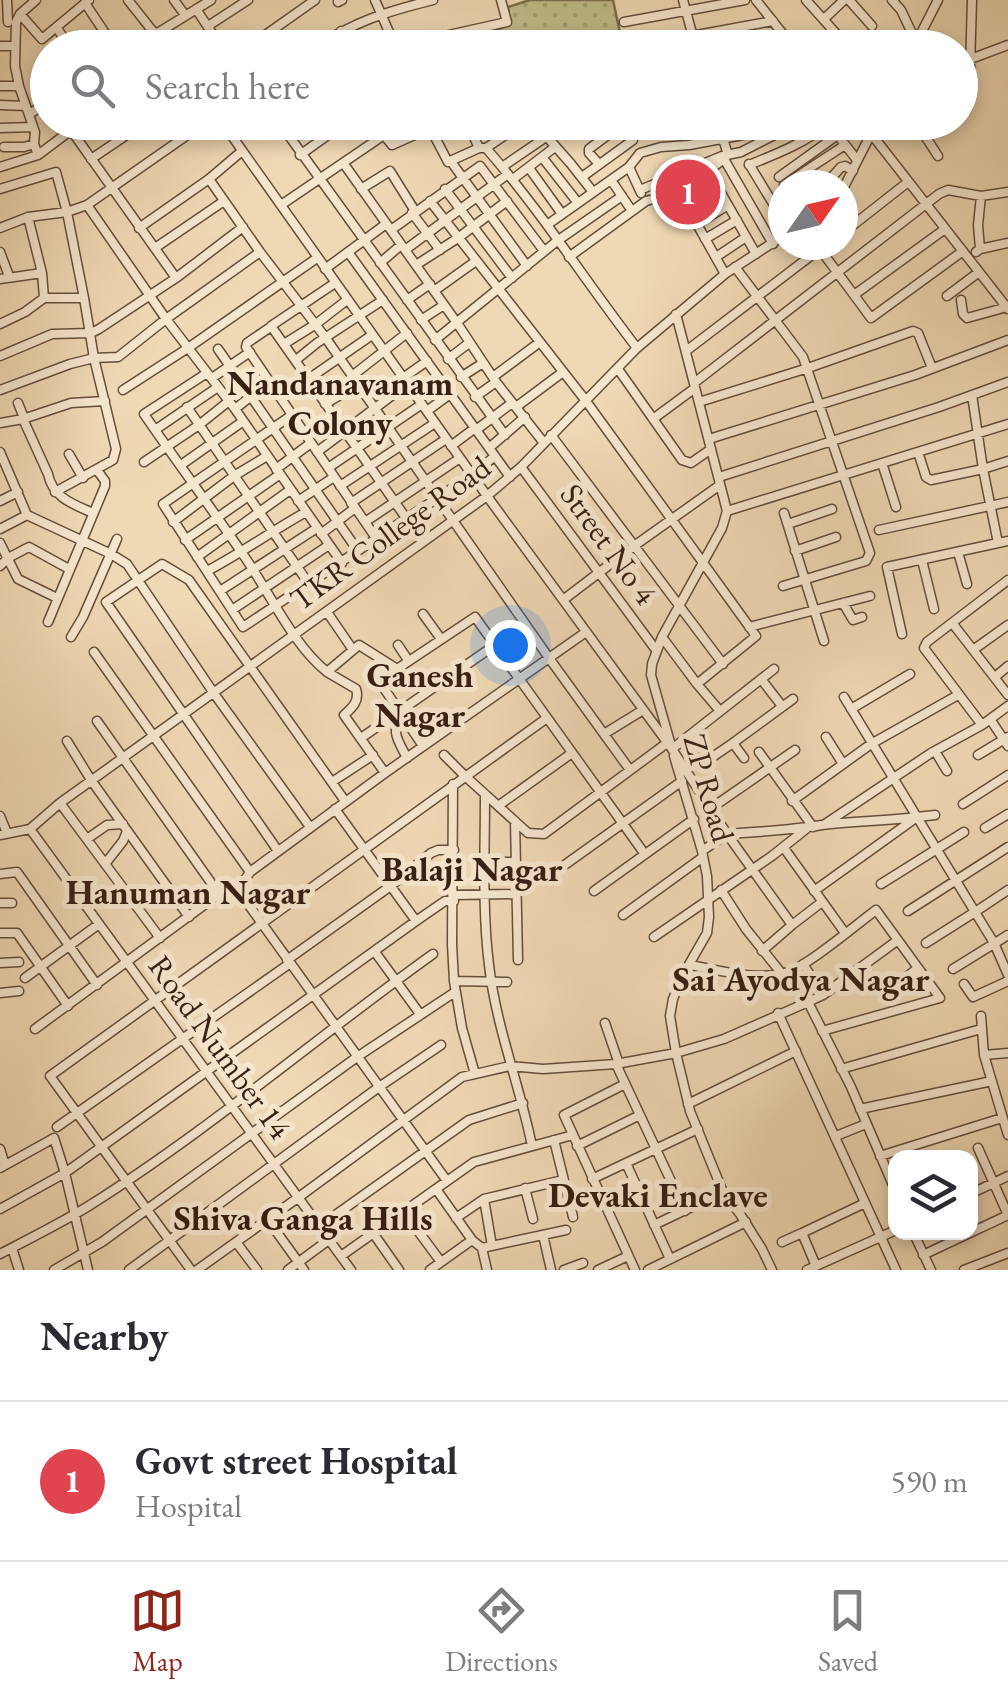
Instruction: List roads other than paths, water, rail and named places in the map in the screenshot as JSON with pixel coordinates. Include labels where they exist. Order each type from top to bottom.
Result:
[{"type":"street","points":[[7,0],[16,46],[18,86],[30,117]]},
{"type":"street","points":[[11,20],[36,0]]},
{"type":"street","points":[[128,0],[153,30]]},
{"type":"street","points":[[174,0],[185,15]]},
{"type":"street","points":[[159,30],[210,0]]},
{"type":"street","points":[[208,26],[248,0]]},
{"type":"street","points":[[272,30],[315,0]]},
{"type":"street","points":[[375,0],[389,30]]},
{"type":"street","points":[[343,30],[380,13],[432,0]]},
{"type":"street","points":[[478,30],[507,22],[501,0]]},
{"type":"street","points":[[683,0],[691,30]]},
{"type":"street","points":[[624,22],[745,0]]},
{"type":"street","points":[[756,0],[780,30]]},
{"type":"street","points":[[806,0],[833,30]]},
{"type":"street","points":[[824,19],[846,0],[872,26]]},
{"type":"street","points":[[892,0],[909,30]]},
{"type":"street","points":[[924,30],[938,0]]},
{"type":"street","points":[[972,0],[972,30]]},
{"type":"street","points":[[54,30],[87,2],[103,30]]},
{"type":"street","points":[[196,9],[211,30]]},
{"type":"street","points":[[725,30],[773,21]]},
{"type":"street","points":[[978,56],[1008,45]]},
{"type":"street","points":[[0,46],[16,46]]},
{"type":"street","points":[[0,66],[15,66]]},
{"type":"street","points":[[0,86],[18,86]]},
{"type":"street","points":[[0,106],[28,110]]},
{"type":"street","points":[[0,128],[30,128]]},
{"type":"street","points":[[34,140],[38,154]]},
{"type":"street","points":[[0,168],[38,154],[57,140]]},
{"type":"street","points":[[78,140],[176,278]]},
{"type":"street","points":[[91,159],[119,140]]},
{"type":"street","points":[[0,228],[28,217],[86,206],[180,140]]},
{"type":"street","points":[[234,140],[670,746],[792,925]]},
{"type":"street","points":[[290,140],[505,436]]},
{"type":"street","points":[[300,155],[321,140]]},
{"type":"street","points":[[281,206],[377,140]]},
{"type":"street","points":[[436,140],[446,160],[452,162],[527,266]]},
{"type":"street","points":[[478,140],[508,173],[637,348]]},
{"type":"street","points":[[452,162],[496,140]]},
{"type":"street","points":[[380,263],[477,197],[543,140]]},
{"type":"street","points":[[549,140],[593,192]]},
{"type":"street","points":[[598,164],[588,149],[600,140]]},
{"type":"street","points":[[582,178],[633,140]]},
{"type":"street","points":[[547,225],[629,168],[640,152],[710,140]]},
{"type":"street","points":[[722,140],[730,171],[768,236]]},
{"type":"street","points":[[640,190],[765,140]]},
{"type":"street","points":[[749,164],[768,160],[805,140]]},
{"type":"street","points":[[796,170],[830,140]]},
{"type":"street","points":[[841,140],[857,160]]},
{"type":"street","points":[[853,170],[868,140]]},
{"type":"street","points":[[875,140],[1008,308],[968,318],[963,314],[961,300]]},
{"type":"street","points":[[928,140],[938,156]]},
{"type":"street","points":[[4,146],[34,144]]},
{"type":"street","points":[[508,173],[529,168],[556,147]]},
{"type":"street","points":[[139,228],[242,151]]},
{"type":"street","points":[[741,152],[768,195]]},
{"type":"street","points":[[542,157],[578,203]]},
{"type":"street","points":[[568,257],[646,201],[679,192],[726,157]]},
{"type":"street","points":[[768,160],[774,170]]},
{"type":"street","points":[[344,164],[495,380],[544,443]]},
{"type":"street","points":[[326,270],[364,240],[414,212],[480,166],[544,252]]},
{"type":"street","points":[[529,168],[562,214]]},
{"type":"street","points":[[629,168],[646,201]]},
{"type":"street","points":[[361,189],[390,171],[440,250]]},
{"type":"street","points":[[688,208],[730,171]]},
{"type":"street","points":[[0,189],[56,172],[116,449],[113,460],[56,492]]},
{"type":"street","points":[[709,172],[756,254]]},
{"type":"street","points":[[209,179],[316,324],[630,770]]},
{"type":"street","points":[[610,180],[632,212]]},
{"type":"street","points":[[858,220],[908,182]]},
{"type":"street","points":[[445,189],[512,278]]},
{"type":"street","points":[[653,418],[939,194],[948,190],[981,196],[1008,192]]},
{"type":"street","points":[[679,192],[726,274]]},
{"type":"street","points":[[748,202],[766,192]]},
{"type":"street","points":[[434,340],[557,241],[622,196]]},
{"type":"street","points":[[980,249],[981,196]]},
{"type":"street","points":[[430,200],[586,401],[756,636],[697,684]]},
{"type":"street","points":[[416,265],[506,201]]},
{"type":"street","points":[[155,248],[224,202]]},
{"type":"street","points":[[86,206],[342,563]]},
{"type":"street","points":[[697,224],[728,206]]},
{"type":"street","points":[[28,217],[44,298]]},
{"type":"street","points":[[706,239],[737,220]]},
{"type":"street","points":[[0,356],[52,334],[91,333],[176,278],[243,226]]},
{"type":"street","points":[[854,295],[945,229]]},
{"type":"street","points":[[716,256],[746,237]]},
{"type":"street","points":[[969,259],[980,249],[1008,243]]},
{"type":"street","name":"TKR College Road","points":[[30,829],[121,758],[487,496],[521,467],[637,348],[726,274],[768,247]]},
{"type":"street","points":[[830,260],[871,318],[963,250]]},
{"type":"street","points":[[0,252],[5,277],[42,273]]},
{"type":"street","points":[[0,390],[94,358],[118,357],[260,252]]},
{"type":"street","points":[[348,252],[510,477]]},
{"type":"street","points":[[123,390],[317,258]]},
{"type":"street","points":[[686,351],[804,260]]},
{"type":"street","points":[[406,300],[476,261]]},
{"type":"street","points":[[736,267],[808,368],[870,556],[886,567],[902,634]]},
{"type":"street","points":[[946,296],[980,272]]},
{"type":"street","points":[[335,283],[246,347],[376,538]]},
{"type":"street","points":[[0,324],[44,298],[84,298]]},
{"type":"street","points":[[284,344],[347,300]]},
{"type":"street","points":[[296,360],[382,300]]},
{"type":"street","points":[[421,320],[444,304]]},
{"type":"street","points":[[676,314],[727,511],[1008,424]]},
{"type":"street","points":[[272,326],[406,518]]},
{"type":"street","points":[[698,402],[915,331],[932,368]]},
{"type":"street","points":[[325,404],[406,333]]},
{"type":"street","points":[[281,398],[372,335]]},
{"type":"street","points":[[618,368],[686,463],[691,463],[710,444],[1008,340]]},
{"type":"street","points":[[475,397],[540,342]]},
{"type":"street","points":[[448,358],[469,343]]},
{"type":"street","points":[[218,349],[358,551]]},
{"type":"street","points":[[250,352],[212,379],[144,414],[310,656],[356,690],[355,704],[344,716],[385,773]]},
{"type":"street","points":[[318,452],[375,408],[426,361]]},
{"type":"street","points":[[461,378],[483,363]]},
{"type":"street","points":[[220,590],[285,548],[337,521],[412,462],[475,429],[563,372]]},
{"type":"street","points":[[155,430],[187,407],[212,379]]},
{"type":"street","points":[[235,410],[270,381]]},
{"type":"street","points":[[563,600],[720,481],[1008,382]]},
{"type":"street","points":[[16,383],[24,418],[56,492],[93,513]]},
{"type":"street","points":[[328,468],[388,427],[450,394]]},
{"type":"street","points":[[886,567],[1003,542],[983,469],[972,395]]},
{"type":"street","points":[[144,462],[228,400]]},
{"type":"street","points":[[0,423],[71,403],[105,401]]},
{"type":"street","points":[[187,407],[309,584]]},
{"type":"street","points":[[292,414],[163,504],[243,627],[472,475],[525,417]]},
{"type":"street","points":[[181,465],[242,422]]},
{"type":"street","points":[[298,501],[370,467],[434,422]]},
{"type":"street","points":[[552,436],[724,664]]},
{"type":"street","points":[[185,540],[248,497],[311,443]]},
{"type":"street","points":[[0,452],[4,470],[28,516],[127,564],[310,827]]},
{"type":"street","points":[[918,452],[926,477],[931,480],[1008,461]]},
{"type":"street","points":[[70,454],[83,478]]},
{"type":"street","points":[[173,522],[267,456]]},
{"type":"street","points":[[364,522],[460,458]]},
{"type":"street","points":[[882,463],[896,507]]},
{"type":"street","name":"Street No 4","points":[[521,467],[656,650]]},
{"type":"street","points":[[48,622],[105,486],[97,470]]},
{"type":"street","points":[[197,557],[290,490]]},
{"type":"street","points":[[0,501],[18,492]]},
{"type":"street","points":[[879,530],[1008,502]]},
{"type":"street","points":[[788,524],[832,509]]},
{"type":"street","name":"ZP Road","points":[[727,511],[722,528],[656,650],[651,675],[703,854],[708,898],[707,933],[677,986],[670,1016],[688,1104],[723,1192],[746,1222],[772,1270]]},
{"type":"street","points":[[207,571],[306,512]]},
{"type":"street","points":[[784,512],[824,640]]},
{"type":"street","points":[[0,529],[28,516]]},
{"type":"street","points":[[795,550],[836,537]]},
{"type":"street","points":[[70,637],[83,618],[117,539]]},
{"type":"street","points":[[0,543],[18,579],[57,598]]},
{"type":"street","points":[[232,610],[329,545]]},
{"type":"street","points":[[0,566],[29,548],[69,568]]},
{"type":"street","points":[[958,552],[967,584]]},
{"type":"street","points":[[782,586],[870,556]]},
{"type":"street","points":[[922,560],[934,609]]},
{"type":"street","points":[[278,851],[106,602],[162,564],[189,580],[345,802]]},
{"type":"street","points":[[978,755],[1007,741],[958,695],[924,648],[1008,580]]},
{"type":"street","points":[[749,627],[870,596]]},
{"type":"street","points":[[843,603],[853,620],[862,618]]},
{"type":"street","points":[[327,612],[353,650]]},
{"type":"street","points":[[423,614],[441,639]]},
{"type":"street","points":[[423,746],[379,682],[475,617],[644,853]]},
{"type":"street","points":[[953,624],[1008,695]]},
{"type":"street","points":[[973,650],[1008,626]]},
{"type":"street","points":[[35,1029],[220,894],[238,890],[250,872],[310,827],[586,632]]},
{"type":"street","points":[[662,638],[720,711]]},
{"type":"street","points":[[398,644],[408,660]]},
{"type":"street","points":[[327,672],[359,645],[397,669]]},
{"type":"street","points":[[361,738],[495,645]]},
{"type":"street","points":[[94,652],[250,872]]},
{"type":"street","points":[[995,677],[1008,666]]},
{"type":"street","points":[[444,755],[528,833],[544,834],[630,770],[688,736],[774,669]]},
{"type":"street","points":[[851,709],[910,674]]},
{"type":"street","points":[[761,679],[782,706]]},
{"type":"street","points":[[792,801],[871,744],[958,695]]},
{"type":"street","points":[[844,697],[994,943],[1008,978],[974,996],[964,984]]},
{"type":"street","points":[[688,736],[709,756],[714,756],[792,699]]},
{"type":"street","points":[[654,937],[814,827],[1008,706]]},
{"type":"street","points":[[604,734],[643,710]]},
{"type":"street","points":[[401,713],[394,730],[406,758]]},
{"type":"street","points":[[547,718],[50,1076],[194,1270],[462,1076],[510,1066],[543,1069],[676,1054],[724,1039],[808,1002],[898,940]]},
{"type":"street","points":[[97,721],[220,894]]},
{"type":"street","points":[[826,738],[843,764]]},
{"type":"street","points":[[67,740],[189,917]]},
{"type":"street","points":[[733,743],[744,758]]},
{"type":"street","points":[[710,809],[795,750]]},
{"type":"street","points":[[935,751],[947,770]]},
{"type":"street","points":[[759,752],[814,827]]},
{"type":"street","points":[[498,806],[572,753]]},
{"type":"street","points":[[332,782],[372,755]]},
{"type":"street","points":[[963,804],[1008,776]]},
{"type":"street","points":[[566,864],[682,781]]},
{"type":"street","points":[[453,784],[454,981],[474,1074]]},
{"type":"street","points":[[485,794],[488,966],[532,1146]]},
{"type":"street","points":[[60,803],[160,938]]},
{"type":"street","points":[[336,809],[416,921]]},
{"type":"street","points":[[986,828],[1008,814]]},
{"type":"street","points":[[622,915],[727,834],[935,815]]},
{"type":"street","points":[[0,816],[4,834],[30,829]]},
{"type":"street","points":[[814,890],[917,817]]},
{"type":"street","points":[[594,891],[694,819]]},
{"type":"street","points":[[515,822],[518,960]]},
{"type":"street","points":[[87,839],[107,825],[125,828]]},
{"type":"street","points":[[104,864],[123,841],[125,828]]},
{"type":"street","name":"Road Number 14","points":[[30,829],[351,1270]]},
{"type":"street","points":[[881,884],[964,832]]},
{"type":"street","points":[[908,911],[1008,847]]},
{"type":"street","points":[[784,848],[845,933]]},
{"type":"street","points":[[58,1127],[288,962],[431,853],[454,850]]},
{"type":"street","points":[[485,862],[516,862]]},
{"type":"street","points":[[0,874],[17,872],[98,984]]},
{"type":"street","points":[[238,890],[447,1181]]},
{"type":"street","points":[[721,890],[782,974]]},
{"type":"street","points":[[926,943],[1008,890]]},
{"type":"street","points":[[0,1210],[65,1173],[445,901],[516,894]]},
{"type":"street","points":[[762,951],[822,902]]},
{"type":"street","points":[[0,903],[12,903]]},
{"type":"street","points":[[690,965],[758,975],[782,974],[803,964],[876,910],[940,998],[822,1031]]},
{"type":"street","points":[[25,978],[100,924]]},
{"type":"street","points":[[0,933],[16,933],[68,1006]]},
{"type":"street","points":[[953,969],[1008,934]]},
{"type":"street","points":[[374,952],[420,1014]]},
{"type":"street","points":[[0,1254],[127,1181],[434,954]]},
{"type":"street","points":[[0,963],[19,962]]},
{"type":"street","points":[[803,964],[823,994]]},
{"type":"street","points":[[883,994],[918,968]]},
{"type":"street","points":[[454,981],[507,982]]},
{"type":"street","points":[[0,993],[19,992]]},
{"type":"street","points":[[54,1270],[84,1253],[456,992]]},
{"type":"street","points":[[808,1002],[888,1174]]},
{"type":"street","points":[[778,1013],[896,1270]]},
{"type":"street","points":[[981,1016],[984,1055],[1008,1135]]},
{"type":"street","points":[[605,1023],[614,1062],[685,1211]]},
{"type":"street","points":[[841,1069],[981,1029]]},
{"type":"street","points":[[128,1270],[441,1045]]},
{"type":"street","points":[[688,1104],[796,1051]]},
{"type":"street","points":[[984,1055],[1008,1053]]},
{"type":"street","points":[[860,1109],[992,1081]]},
{"type":"street","points":[[624,1084],[564,1115],[635,1270]]},
{"type":"street","points":[[320,1226],[469,1120],[523,1103]]},
{"type":"street","points":[[577,1146],[640,1115]]},
{"type":"street","points":[[880,1156],[1002,1118]]},
{"type":"street","points":[[836,1136],[866,1124]]},
{"type":"street","points":[[592,1179],[698,1129]]},
{"type":"street","points":[[341,1256],[474,1162],[572,1135]]},
{"type":"street","points":[[0,1149],[3,1166],[54,1138],[88,1270]]},
{"type":"street","points":[[554,1140],[572,1216]]},
{"type":"street","points":[[923,1255],[1008,1215],[978,1148]]},
{"type":"street","points":[[626,1163],[670,1259]]},
{"type":"street","points":[[978,1191],[1008,1176]]},
{"type":"street","points":[[456,1218],[484,1198],[563,1180]]},
{"type":"street","points":[[525,1188],[532,1219]]},
{"type":"street","points":[[436,1190],[482,1248],[487,1270]]},
{"type":"street","points":[[654,1225],[723,1192]]},
{"type":"street","points":[[484,1198],[492,1246]]},
{"type":"street","points":[[782,1242],[865,1202]]},
{"type":"street","points":[[404,1212],[442,1262]]},
{"type":"street","points":[[268,1220],[302,1266]]},
{"type":"street","points":[[648,1270],[746,1222]]},
{"type":"street","points":[[482,1248],[566,1230]]},
{"type":"street","points":[[373,1233],[400,1270]]},
{"type":"street","points":[[802,1233],[812,1268],[888,1233]]},
{"type":"street","points":[[544,1235],[551,1270]]},
{"type":"street","points":[[288,1270],[302,1266],[330,1240]]},
{"type":"street","points":[[430,1270],[472,1240]]},
{"type":"street","points":[[916,1240],[931,1270]]},
{"type":"street","points":[[236,1242],[257,1270]]},
{"type":"street","points":[[12,1248],[19,1270]]},
{"type":"street","points":[[965,1270],[1008,1253]]},
{"type":"street","points":[[598,1270],[628,1256]]},
{"type":"street","points":[[995,1259],[1000,1270]]},
{"type":"street","points":[[212,1260],[219,1270]]},
{"type":"street","points":[[564,1270],[583,1263]]},
{"type":"place","name":"Govt street Hospital","points":[[688,192]]},
{"type":"district","name":"Nandanavanam Colony","points":[[340,403]]},
{"type":"district","name":"Ganesh Nagar","points":[[420,695]]},
{"type":"district","name":"Balaji Nagar","points":[[472,869]]},
{"type":"district","name":"Hanuman Nagar","points":[[188,892]]},
{"type":"district","name":"Sai Ayodya Nagar","points":[[801,979]]},
{"type":"district","name":"Devaki Enclave","points":[[658,1195]]},
{"type":"district","name":"Shiva Ganga Hills","points":[[303,1218]]}]
